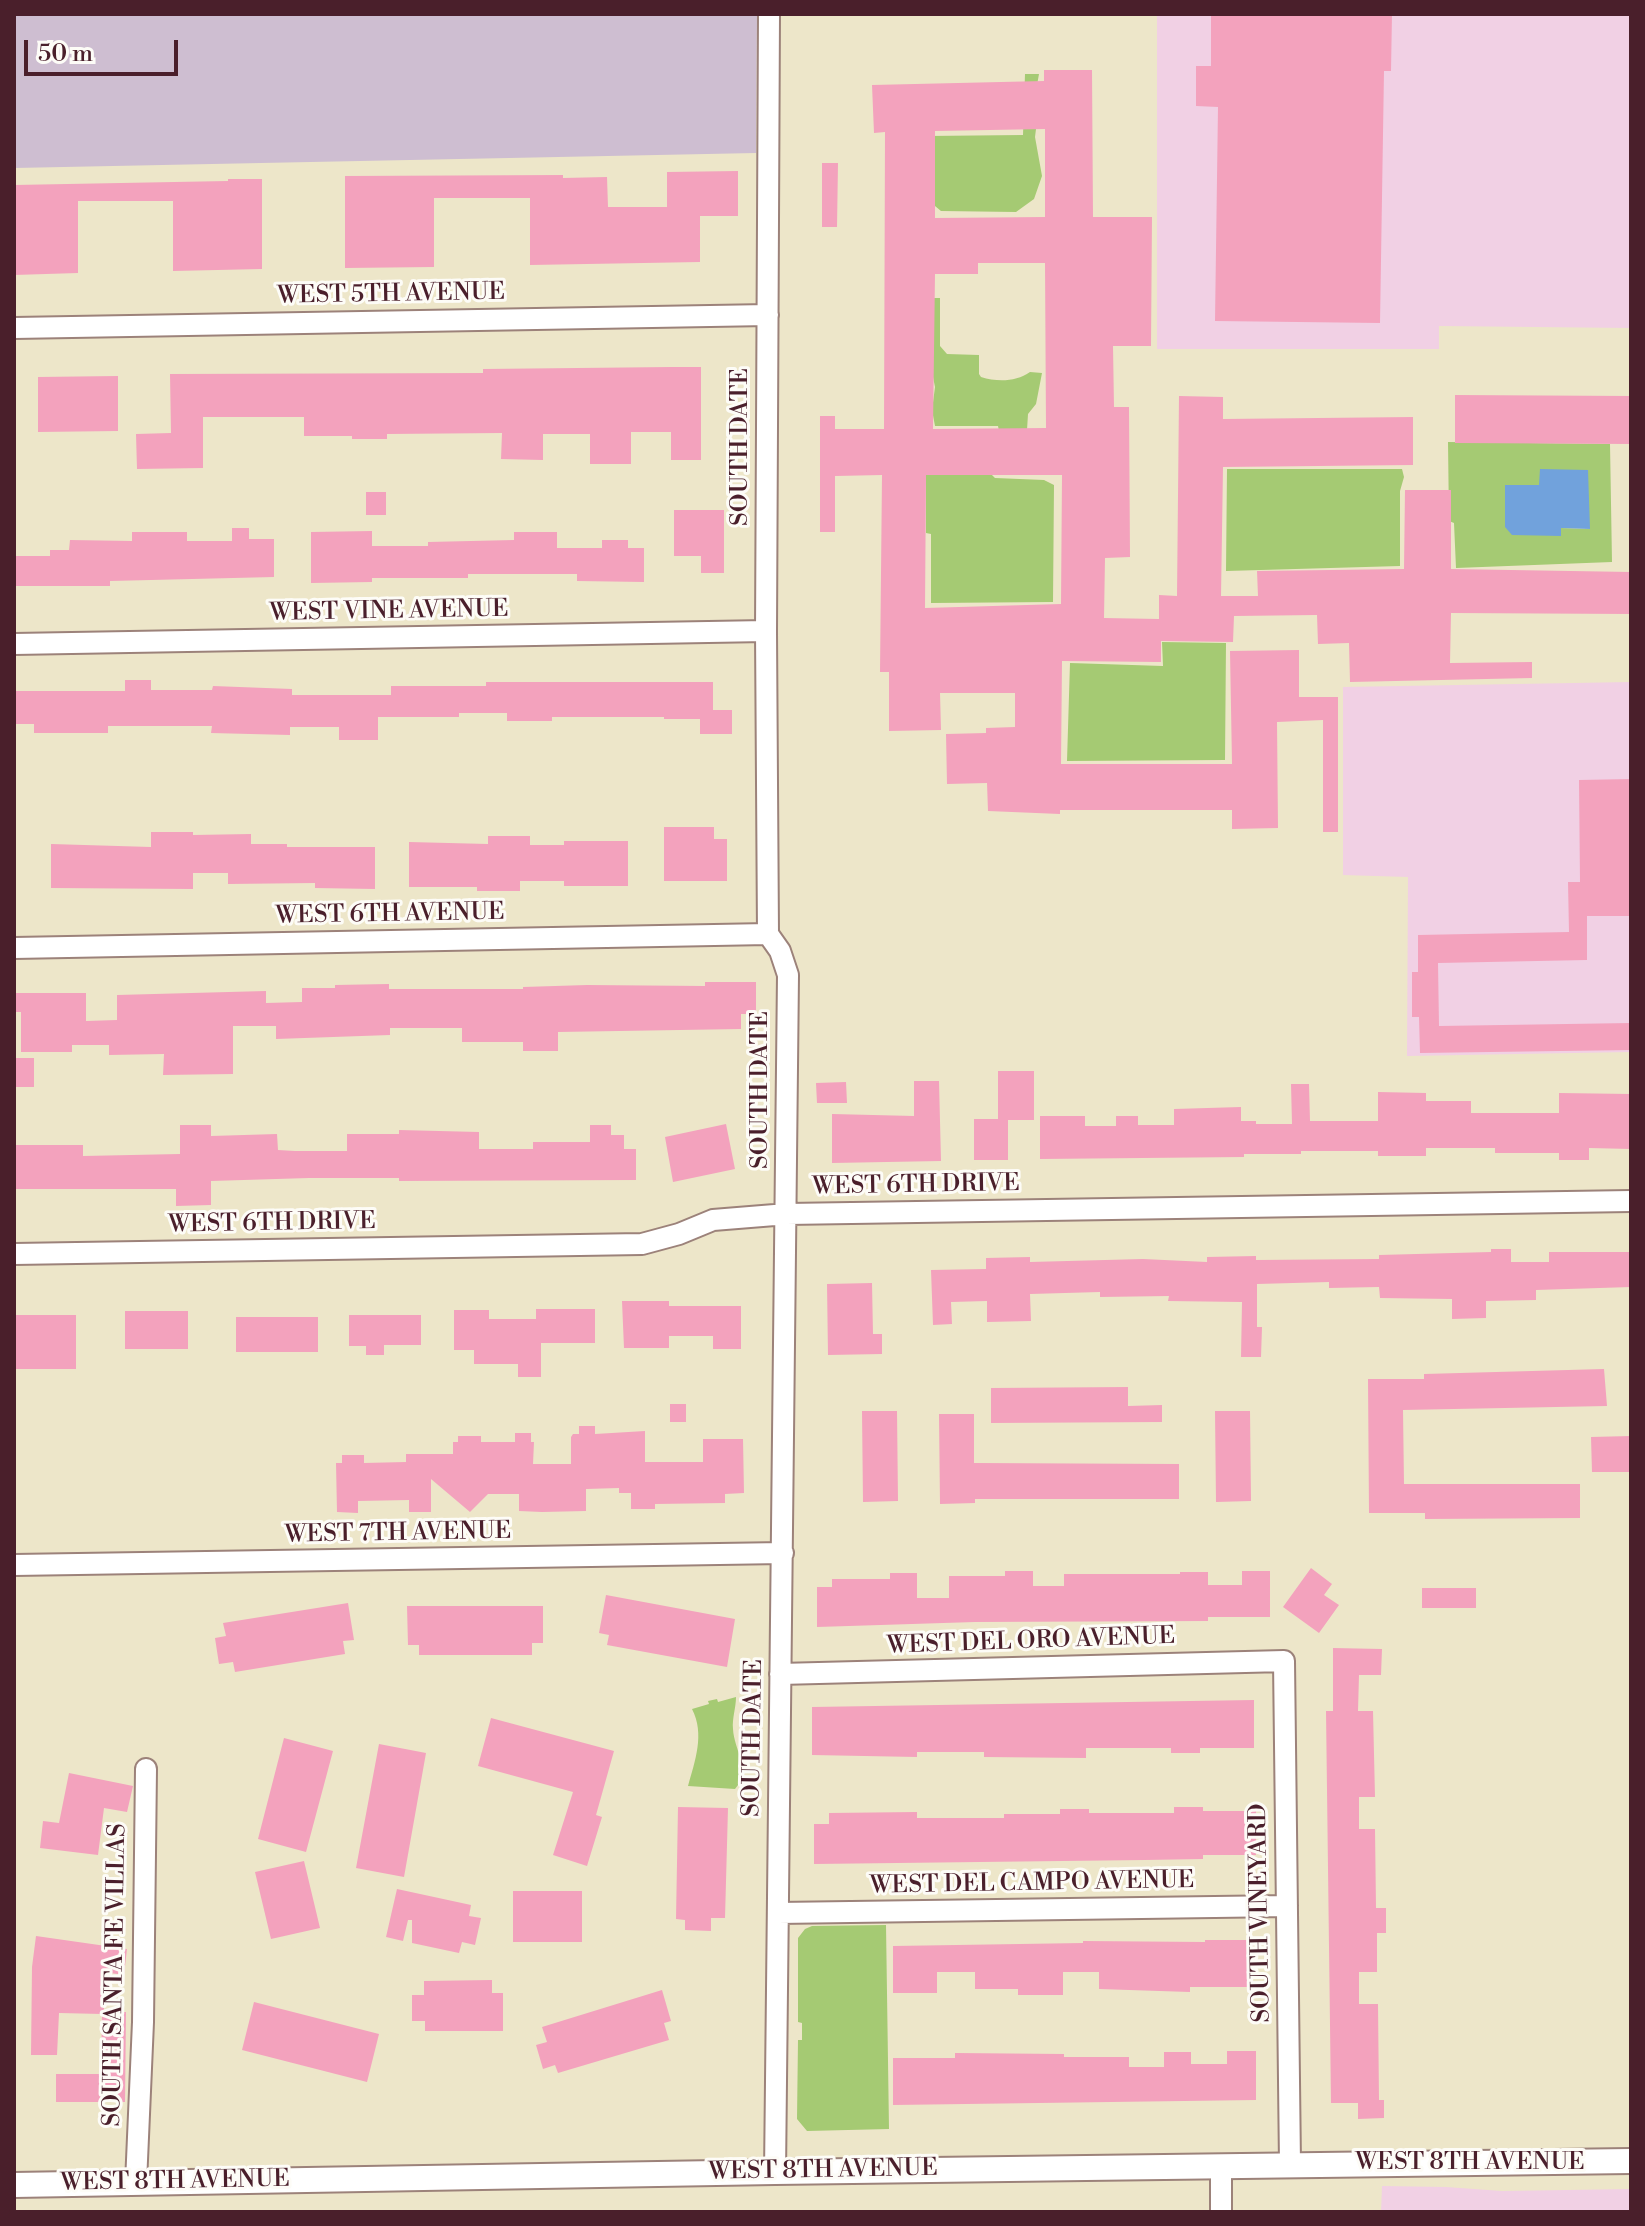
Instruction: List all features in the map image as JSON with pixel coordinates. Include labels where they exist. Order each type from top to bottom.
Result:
[{"type":"street","name":"SOUTH DATE","points":[[769,14],[768,934],[780,951],[788,975],[775,2172]]},
{"type":"street","name":"WEST 5TH AVENUE","points":[[14,328],[768,315]]},
{"type":"street","name":"WEST VINE AVENUE","points":[[14,644],[766,631]]},
{"type":"street","name":"WEST 6TH AVENUE","points":[[14,948],[768,934]]},
{"type":"street","name":"WEST 6TH DRIVE","points":[[14,1254],[642,1244],[713,1220],[787,1214],[1631,1201]]},
{"type":"street","name":"WEST 7TH AVENUE","points":[[14,1565],[783,1553]]},
{"type":"street","name":"WEST DEL ORO AVENUE","points":[[780,1674],[1284,1661]]},
{"type":"street","name":"SOUTH VINEYARD","points":[[1284,1661],[1290,2164]]},
{"type":"street","name":"SOUTH SANTA FE VILLAS","points":[[136,2183],[143,2022],[146,1769]]},
{"type":"street","name":"WEST DEL CAMPO AVENUE","points":[[778,1913],[1287,1906]]},
{"type":"street","name":"WEST 8TH AVENUE","points":[[14,2185],[1631,2161]]},
{"type":"street","points":[[1221,2167],[1221,2212]]},
{"type":"shaded area","points":[[14,14],[757,14],[756,153],[14,168]]},
{"type":"shaded area","points":[[1157,14],[1631,14],[1631,328],[1439,326],[1439,349],[1157,349]]},
{"type":"shaded area","points":[[1631,682],[1631,1052],[1407,1056],[1408,877],[1343,875],[1343,687]]},
{"type":"shaded area","points":[[1382,2186],[1502,2191],[1631,2189],[1631,2212],[1381,2212]]},
{"type":"green space","points":[[1025,74],[1039,74],[1035,96],[1038,113],[1035,137],[1042,176],[1034,199],[1016,212],[941,211],[935,206],[927,136],[1023,135]]},
{"type":"green space","points":[[929,298],[940,298],[940,346],[947,354],[979,355],[981,377],[1006,380],[1030,372],[1042,373],[1036,404],[1028,414],[1027,430],[999,431],[998,426],[935,426]]},
{"type":"green space","points":[[1448,442],[1610,444],[1612,562],[1456,568],[1454,523],[1449,521]],"holes":[[[1541,469],[1590,529],[1561,528],[1561,535],[1536,534]]]},
{"type":"green space","points":[[1227,469],[1402,469],[1400,566],[1226,571]]},
{"type":"green space","points":[[926,473],[990,473],[995,478],[1044,480],[1054,485],[1053,602],[931,603],[931,534],[926,533]]},
{"type":"green space","points":[[1162,642],[1226,643],[1225,760],[1067,761],[1070,663],[1163,666]]},
{"type":"green space","points":[[736,1697],[733,1729],[742,1768],[740,1782],[735,1789],[688,1786],[698,1738],[692,1709],[709,1704],[708,1701],[717,1699],[718,1702]]},
{"type":"green space","points":[[886,1925],[889,2129],[807,2131],[797,2119],[798,2040],[802,2040],[802,2023],[798,2022],[798,1938],[812,1926]]},
{"type":"water","points":[[1540,469],[1588,470],[1590,529],[1561,528],[1561,536],[1512,535],[1505,527],[1505,485],[1539,485]]},
{"type":"building","points":[[1211,14],[1392,14],[1391,71],[1384,71],[1380,323],[1215,321],[1218,107],[1196,106],[1196,66],[1211,66]]},
{"type":"building","points":[[1044,70],[1092,70],[1093,217],[1152,217],[1151,346],[1113,346],[1114,407],[1129,407],[1130,557],[1105,558],[1104,618],[1159,619],[1159,595],[1177,596],[1179,396],[1223,397],[1223,419],[1413,417],[1413,465],[1223,467],[1221,596],[1258,596],[1257,571],[1404,569],[1405,490],[1451,490],[1451,569],[1631,572],[1631,614],[1451,613],[1450,663],[1532,662],[1532,678],[1350,682],[1349,643],[1318,644],[1317,615],[1234,616],[1233,642],[1161,641],[1161,662],[1062,661],[1061,764],[1232,764],[1230,651],[1299,650],[1299,697],[1338,697],[1338,832],[1323,832],[1323,720],[1277,722],[1278,828],[1232,829],[1232,810],[1060,810],[1060,814],[988,811],[987,783],[947,784],[946,734],[986,733],[986,728],[1015,727],[1015,693],[940,693],[941,730],[889,731],[889,672],[880,672],[882,475],[835,476],[835,532],[820,532],[820,416],[835,416],[835,429],[884,429],[885,132],[874,133],[872,85],[1044,81]],"holes":[[[1045,129],[1045,217],[935,218],[935,131]],[[978,263],[1045,263],[1046,428],[933,429],[935,274],[978,274]],[[926,475],[1062,475],[1061,604],[925,608]]]},
{"type":"building","points":[[822,163],[838,163],[837,227],[822,227]]},
{"type":"building","points":[[738,171],[738,216],[700,216],[700,262],[530,265],[530,198],[434,198],[434,267],[345,268],[345,176],[607,177],[608,207],[667,207],[667,172]]},
{"type":"building","points":[[262,179],[262,269],[173,271],[173,201],[78,201],[78,273],[14,275],[14,185]]},
{"type":"building","points":[[701,367],[701,460],[671,460],[671,432],[631,432],[631,464],[590,464],[590,434],[543,434],[543,460],[501,459],[502,433],[387,434],[387,439],[352,439],[352,436],[304,436],[304,417],[203,417],[203,468],[137,469],[136,434],[171,433],[170,374],[483,373],[483,369]]},
{"type":"building","points":[[118,376],[118,431],[38,432],[38,377]]},
{"type":"building","points":[[1455,395],[1631,396],[1631,444],[1455,443]]},
{"type":"building","points":[[366,492],[386,492],[386,515],[366,515]]},
{"type":"building","points":[[674,510],[724,510],[724,573],[701,573],[701,556],[674,556]]},
{"type":"building","points":[[232,528],[249,528],[249,539],[274,539],[274,577],[110,581],[110,586],[14,586],[14,556],[50,556],[50,550],[69,550],[70,540],[132,541],[132,532],[187,532],[187,541],[232,541]]},
{"type":"building","points":[[372,531],[372,546],[514,540],[514,532],[557,532],[557,548],[602,548],[602,540],[628,540],[628,548],[644,548],[644,582],[577,581],[577,574],[468,574],[468,578],[372,578],[372,582],[311,583],[311,532]]},
{"type":"building","points":[[125,680],[151,680],[151,690],[212,690],[213,686],[292,689],[292,695],[391,695],[391,686],[486,686],[486,682],[713,682],[713,710],[732,710],[732,734],[700,734],[700,719],[552,717],[552,721],[507,721],[507,713],[459,713],[459,717],[378,717],[378,740],[339,740],[339,727],[290,727],[290,735],[211,733],[212,726],[108,726],[108,733],[34,733],[34,724],[14,724],[14,691],[125,691]]},
{"type":"building","points":[[1631,779],[1631,916],[1587,916],[1587,960],[1438,963],[1439,1026],[1631,1023],[1631,1050],[1420,1053],[1419,1017],[1412,1017],[1412,972],[1418,972],[1418,935],[1569,932],[1568,882],[1580,882],[1579,780]]},
{"type":"building","points":[[664,827],[714,827],[714,839],[727,839],[727,881],[664,881]]},
{"type":"building","points":[[151,832],[251,834],[251,844],[287,844],[287,847],[375,847],[375,889],[315,888],[315,883],[228,884],[228,873],[193,873],[193,889],[51,888],[51,844],[151,847]]},
{"type":"building","points":[[488,836],[530,836],[530,845],[564,845],[564,841],[628,841],[628,886],[564,886],[564,881],[520,881],[520,891],[477,891],[477,887],[409,887],[409,842],[488,844]]},
{"type":"building","points":[[705,982],[756,982],[756,1014],[741,1014],[741,1029],[558,1032],[558,1051],[523,1051],[523,1042],[462,1042],[462,1028],[390,1028],[390,1035],[276,1039],[276,1026],[233,1026],[233,1074],[163,1075],[164,1054],[109,1055],[109,1045],[72,1045],[72,1052],[21,1052],[21,1012],[14,1012],[14,993],[86,993],[86,1021],[117,1020],[117,995],[266,991],[266,1003],[302,1002],[302,988],[335,988],[335,985],[389,984],[389,989],[523,989],[587,985],[705,986]]},
{"type":"building","points":[[14,1058],[34,1058],[34,1087],[14,1087]]},
{"type":"building","points":[[998,1071],[1034,1071],[1034,1120],[1008,1120],[1008,1160],[974,1160],[974,1119],[998,1119]]},
{"type":"building","points":[[914,1081],[939,1081],[941,1161],[832,1163],[832,1114],[914,1116]]},
{"type":"building","points":[[846,1082],[847,1103],[817,1103],[816,1083]]},
{"type":"building","points":[[1291,1084],[1309,1084],[1310,1121],[1378,1121],[1378,1092],[1426,1093],[1426,1101],[1471,1101],[1471,1113],[1559,1113],[1559,1093],[1631,1094],[1631,1149],[1589,1148],[1589,1160],[1559,1160],[1559,1153],[1495,1153],[1495,1148],[1426,1148],[1426,1156],[1378,1156],[1378,1151],[1301,1151],[1301,1154],[1244,1154],[1244,1157],[1040,1159],[1040,1116],[1085,1116],[1085,1126],[1116,1126],[1116,1116],[1138,1116],[1138,1125],[1174,1125],[1174,1109],[1241,1107],[1241,1121],[1292,1124]]},
{"type":"building","points":[[726,1124],[735,1169],[673,1182],[665,1137]]},
{"type":"building","points":[[180,1125],[211,1125],[211,1136],[277,1134],[278,1150],[347,1151],[347,1134],[399,1134],[399,1130],[479,1132],[479,1149],[533,1149],[533,1142],[590,1142],[590,1125],[611,1125],[611,1135],[624,1135],[624,1149],[636,1149],[636,1180],[399,1181],[399,1178],[309,1178],[211,1181],[211,1205],[176,1206],[176,1189],[14,1189],[14,1145],[83,1145],[83,1156],[180,1154]]},
{"type":"building","points":[[1491,1249],[1511,1249],[1511,1262],[1549,1262],[1549,1252],[1631,1252],[1631,1287],[1536,1290],[1536,1300],[1486,1301],[1486,1318],[1452,1319],[1452,1299],[1380,1298],[1379,1287],[1329,1288],[1329,1282],[1257,1284],[1257,1327],[1262,1327],[1261,1357],[1241,1357],[1242,1302],[1168,1301],[1169,1296],[1100,1297],[1100,1292],[1030,1294],[1031,1321],[987,1322],[987,1301],[951,1302],[952,1324],[933,1325],[931,1270],[986,1269],[986,1258],[1030,1257],[1030,1262],[1143,1259],[1207,1262],[1207,1257],[1256,1256],[1256,1260],[1379,1259],[1379,1255],[1491,1252]]},
{"type":"building","points":[[872,1283],[873,1334],[882,1334],[882,1354],[828,1355],[827,1284]]},
{"type":"building","points":[[622,1301],[669,1301],[669,1306],[741,1306],[741,1349],[713,1349],[713,1336],[669,1336],[669,1348],[624,1348]]},
{"type":"building","points":[[536,1309],[595,1309],[595,1343],[541,1343],[541,1377],[518,1377],[518,1364],[474,1364],[474,1350],[454,1350],[454,1310],[489,1310],[489,1319],[536,1319]]},
{"type":"building","points":[[125,1311],[188,1311],[188,1349],[125,1349]]},
{"type":"building","points":[[14,1315],[76,1315],[76,1369],[14,1369]]},
{"type":"building","points":[[349,1315],[421,1315],[421,1345],[384,1345],[384,1355],[366,1355],[366,1346],[349,1346]]},
{"type":"building","points":[[236,1317],[318,1317],[318,1352],[236,1352]]},
{"type":"building","points":[[1604,1369],[1607,1406],[1403,1410],[1404,1484],[1580,1484],[1580,1518],[1425,1519],[1425,1513],[1369,1513],[1368,1379],[1424,1379],[1424,1374]]},
{"type":"building","points":[[1128,1387],[1128,1406],[1162,1405],[1162,1422],[991,1423],[991,1388]]},
{"type":"building","points":[[670,1404],[686,1404],[686,1422],[670,1422]]},
{"type":"building","points":[[862,1411],[897,1411],[898,1501],[863,1502]]},
{"type":"building","points":[[1215,1411],[1250,1411],[1251,1501],[1216,1502]]},
{"type":"building","points":[[939,1414],[974,1414],[974,1463],[1179,1464],[1179,1499],[975,1499],[975,1503],[940,1504]]},
{"type":"building","points":[[579,1426],[595,1426],[595,1434],[645,1431],[645,1462],[703,1462],[703,1439],[743,1439],[744,1493],[725,1494],[725,1503],[655,1504],[655,1509],[631,1509],[631,1493],[619,1493],[619,1488],[586,1489],[586,1511],[542,1512],[519,1511],[519,1494],[488,1494],[470,1512],[431,1479],[431,1512],[409,1512],[409,1500],[358,1501],[358,1513],[337,1512],[336,1463],[342,1463],[342,1455],[364,1455],[364,1463],[406,1462],[406,1454],[453,1454],[453,1442],[458,1442],[458,1436],[481,1436],[481,1442],[515,1442],[515,1433],[531,1433],[531,1442],[534,1442],[533,1464],[571,1464],[571,1437],[579,1434]]},
{"type":"building","points":[[1631,1436],[1631,1472],[1592,1472],[1591,1437]]},
{"type":"building","points":[[1311,1568],[1332,1584],[1324,1595],[1339,1605],[1319,1633],[1283,1607]]},
{"type":"building","points":[[1005,1571],[1033,1571],[1033,1586],[1064,1586],[1064,1574],[1208,1572],[1208,1585],[1242,1585],[1242,1571],[1270,1571],[1270,1617],[1208,1617],[1208,1621],[975,1622],[817,1627],[817,1587],[832,1587],[832,1579],[890,1579],[890,1573],[917,1573],[917,1598],[949,1598],[949,1576],[1005,1576]]},
{"type":"building","points":[[1422,1588],[1476,1588],[1476,1608],[1422,1608]]},
{"type":"building","points":[[606,1595],[735,1619],[727,1667],[607,1645],[609,1635],[599,1633]]},
{"type":"building","points":[[348,1603],[354,1640],[343,1641],[345,1654],[235,1672],[233,1662],[219,1664],[215,1638],[226,1636],[223,1623]]},
{"type":"building","points":[[407,1606],[543,1606],[543,1643],[532,1643],[532,1655],[419,1655],[419,1645],[408,1645]]},
{"type":"building","points":[[1333,1648],[1382,1649],[1381,1675],[1359,1675],[1358,1711],[1373,1711],[1375,1797],[1359,1797],[1359,1829],[1375,1829],[1376,1908],[1386,1908],[1386,1933],[1377,1933],[1377,1972],[1359,1972],[1359,2004],[1378,2004],[1379,2100],[1384,2100],[1384,2118],[1358,2119],[1358,2103],[1331,2103],[1326,1711],[1333,1711]]},
{"type":"building","points":[[1254,1700],[1254,1748],[1200,1748],[1200,1753],[1171,1753],[1171,1748],[1086,1748],[1086,1758],[984,1757],[984,1752],[917,1752],[917,1757],[812,1755],[812,1707]]},
{"type":"building","points":[[491,1718],[614,1751],[596,1815],[602,1817],[587,1866],[553,1855],[573,1792],[478,1766]]},
{"type":"building","points":[[284,1738],[333,1751],[306,1852],[258,1839]]},
{"type":"building","points":[[379,1744],[426,1753],[404,1877],[356,1868]]},
{"type":"building","points":[[69,1773],[133,1786],[127,1812],[104,1808],[98,1855],[40,1848],[43,1821],[59,1823]]},
{"type":"building","points":[[678,1807],[728,1808],[725,1918],[711,1918],[711,1931],[685,1930],[685,1920],[676,1919]]},
{"type":"building","points":[[1174,1807],[1203,1807],[1203,1811],[1256,1811],[1256,1855],[1203,1855],[1203,1859],[814,1864],[814,1824],[829,1824],[829,1813],[917,1812],[917,1818],[1004,1818],[1004,1814],[1060,1814],[1060,1809],[1089,1809],[1089,1813],[1174,1813]]},
{"type":"building","points":[[304,1861],[320,1928],[271,1939],[255,1872]]},
{"type":"building","points":[[397,1889],[471,1905],[469,1916],[481,1918],[475,1945],[462,1942],[459,1953],[412,1943],[412,1920],[408,1920],[403,1941],[386,1937]]},
{"type":"building","points":[[513,1891],[582,1891],[582,1942],[513,1942]]},
{"type":"building","points":[[36,1936],[127,1949],[124,1975],[104,1972],[104,2012],[126,2012],[125,2102],[56,2102],[56,2074],[101,2074],[102,2014],[59,2013],[57,2055],[31,2055],[32,1967]]},
{"type":"building","points":[[1253,1940],[1253,1987],[1190,1987],[1190,1992],[1099,1989],[1099,1972],[1063,1972],[1063,1995],[1018,1995],[1018,1989],[975,1989],[975,1972],[937,1972],[937,1993],[893,1993],[893,1946]]},
{"type":"building","points":[[492,1980],[492,1993],[503,1993],[503,2031],[425,2031],[425,2021],[412,2021],[412,1995],[424,1995],[424,1981]]},
{"type":"building","points":[[662,1990],[671,2021],[664,2023],[669,2040],[558,2073],[555,2065],[543,2069],[536,2045],[547,2042],[542,2027]]},
{"type":"building","points":[[254,2002],[379,2034],[367,2082],[242,2050]]},
{"type":"building","points":[[1227,2051],[1256,2051],[1256,2100],[893,2105],[893,2058],[955,2058],[955,2053],[1064,2054],[1064,2057],[1129,2057],[1129,2067],[1164,2067],[1164,2052],[1191,2052],[1191,2064],[1227,2064]]}]
